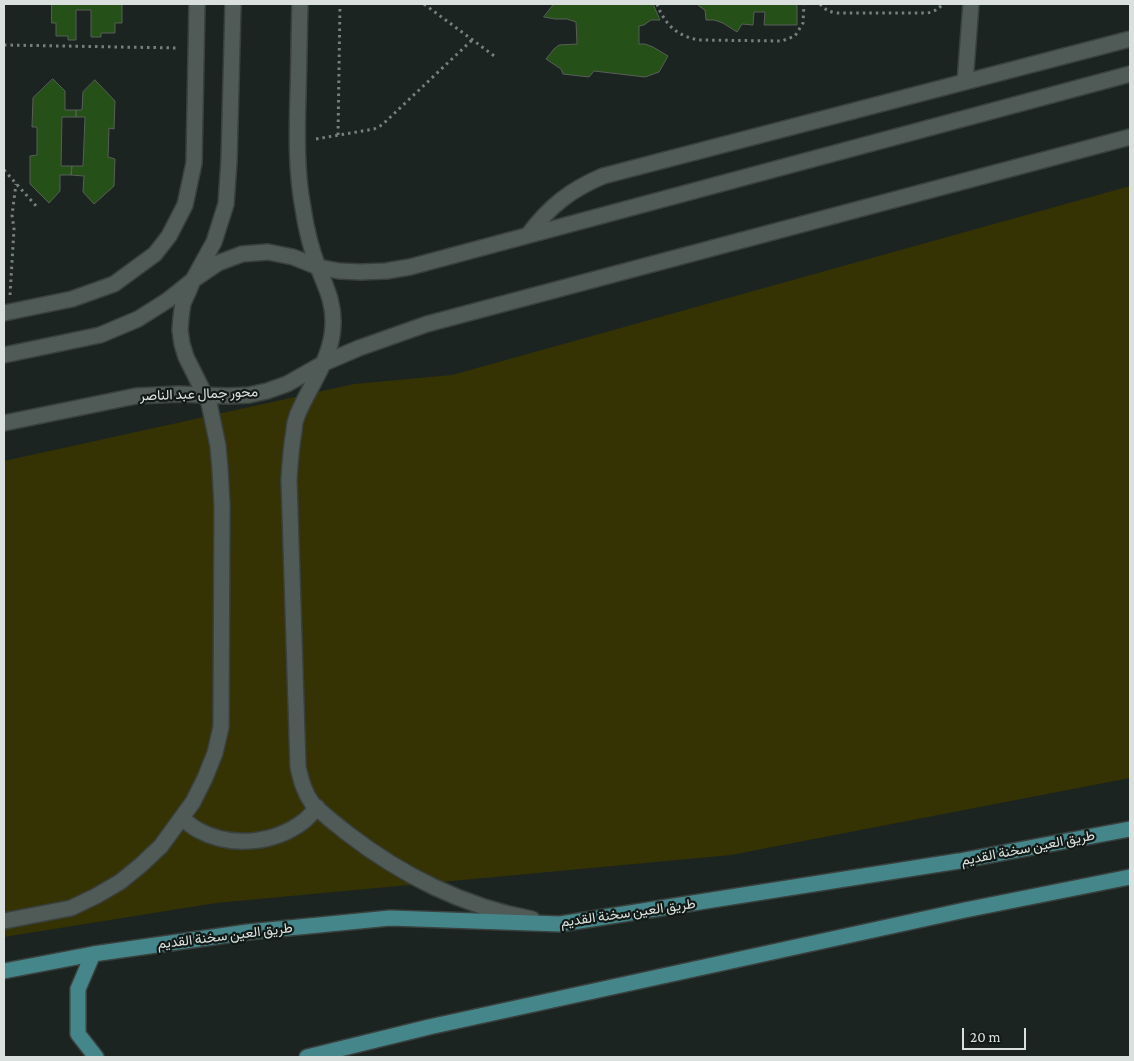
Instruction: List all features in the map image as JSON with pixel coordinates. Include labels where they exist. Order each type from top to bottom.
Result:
[{"type":"main road","points":[[6,313],[72,299],[114,284],[155,254],[169,236],[185,205],[194,163],[197,4]]},
{"type":"main road","points":[[4,921],[72,908],[120,882],[161,846],[182,818],[206,778],[215,753],[221,727],[220,469],[209,403],[186,357],[180,330],[183,303],[193,280],[214,242],[226,204],[233,4]]},
{"type":"main road","points":[[300,4],[298,173],[309,238],[318,267],[330,295],[333,310],[330,344],[324,363],[296,418],[290,449],[289,480],[298,767],[302,784],[312,802],[337,825],[390,864],[422,882],[489,909],[524,918],[560,924]]},
{"type":"main road","points":[[965,82],[971,4]]},
{"type":"main road","points":[[528,235],[557,203],[574,190],[603,176],[1130,39]]},
{"type":"main road","points":[[4,355],[100,334],[138,319],[168,300],[218,263],[242,254],[268,252],[293,257],[318,267],[339,271],[386,271],[410,267],[1130,74]]},
{"type":"main road","name":"محور جمال عبد الناصر","points":[[4,423],[136,396],[205,394],[228,396],[250,395],[267,391],[286,384],[324,363],[359,348],[427,324],[1130,137]]},
{"type":"main road","points":[[182,818],[198,830],[215,837],[233,841],[252,842],[271,838],[289,831],[304,821],[317,807]]},
{"type":"main road","name":"طريق العين سخنة القديم","points":[[4,971],[93,954],[248,932],[390,918],[560,924],[958,862],[1130,829]]},
{"type":"main road","points":[[307,1057],[429,1027],[906,922],[1130,877]]},
{"type":"main road","points":[[93,954],[78,989],[78,1034],[96,1057]]},
{"type":"path","points":[[338,135],[340,4]]},
{"type":"path","points":[[424,4],[497,58]]},
{"type":"path","points":[[657,4],[668,25],[677,33],[688,38],[699,40],[773,41],[782,41],[794,36],[803,23],[804,4]]},
{"type":"path","points":[[820,4],[830,12],[837,13],[927,13],[939,9],[943,4]]},
{"type":"path","points":[[297,142],[374,129],[382,125],[472,40]]},
{"type":"path","points":[[4,45],[197,48]]},
{"type":"path","points":[[4,170],[37,207]]},
{"type":"path","points":[[6,313],[14,230],[12,215],[16,184]]},
{"type":"shaded area","points":[[1130,186],[1130,778],[731,855],[216,903],[4,937],[4,461],[354,384],[452,375]]},
{"type":"building","points":[[52,4],[122,4],[122,23],[115,23],[115,33],[101,33],[101,37],[91,37],[91,10],[76,10],[76,40],[68,40],[68,36],[56,36],[56,23],[52,23]]},
{"type":"building","points":[[554,4],[653,4],[660,20],[651,20],[639,26],[639,44],[653,47],[668,56],[659,72],[645,77],[594,71],[589,77],[563,74],[561,69],[546,59],[559,45],[577,44],[576,22],[567,19],[544,17]]},
{"type":"building","points":[[699,4],[797,4],[797,25],[764,25],[765,12],[754,12],[753,25],[742,24],[737,32],[723,23],[706,20],[705,10]]},
{"type":"building","points":[[53,79],[65,91],[65,110],[76,110],[76,117],[62,117],[61,166],[72,166],[71,175],[60,175],[60,191],[49,203],[30,184],[30,156],[37,155],[37,127],[32,127],[33,98]]},
{"type":"building","points":[[95,80],[115,101],[114,129],[109,128],[108,157],[115,159],[114,186],[94,204],[83,192],[84,176],[71,175],[72,166],[83,166],[85,117],[76,117],[76,110],[82,110],[83,92]]}]
